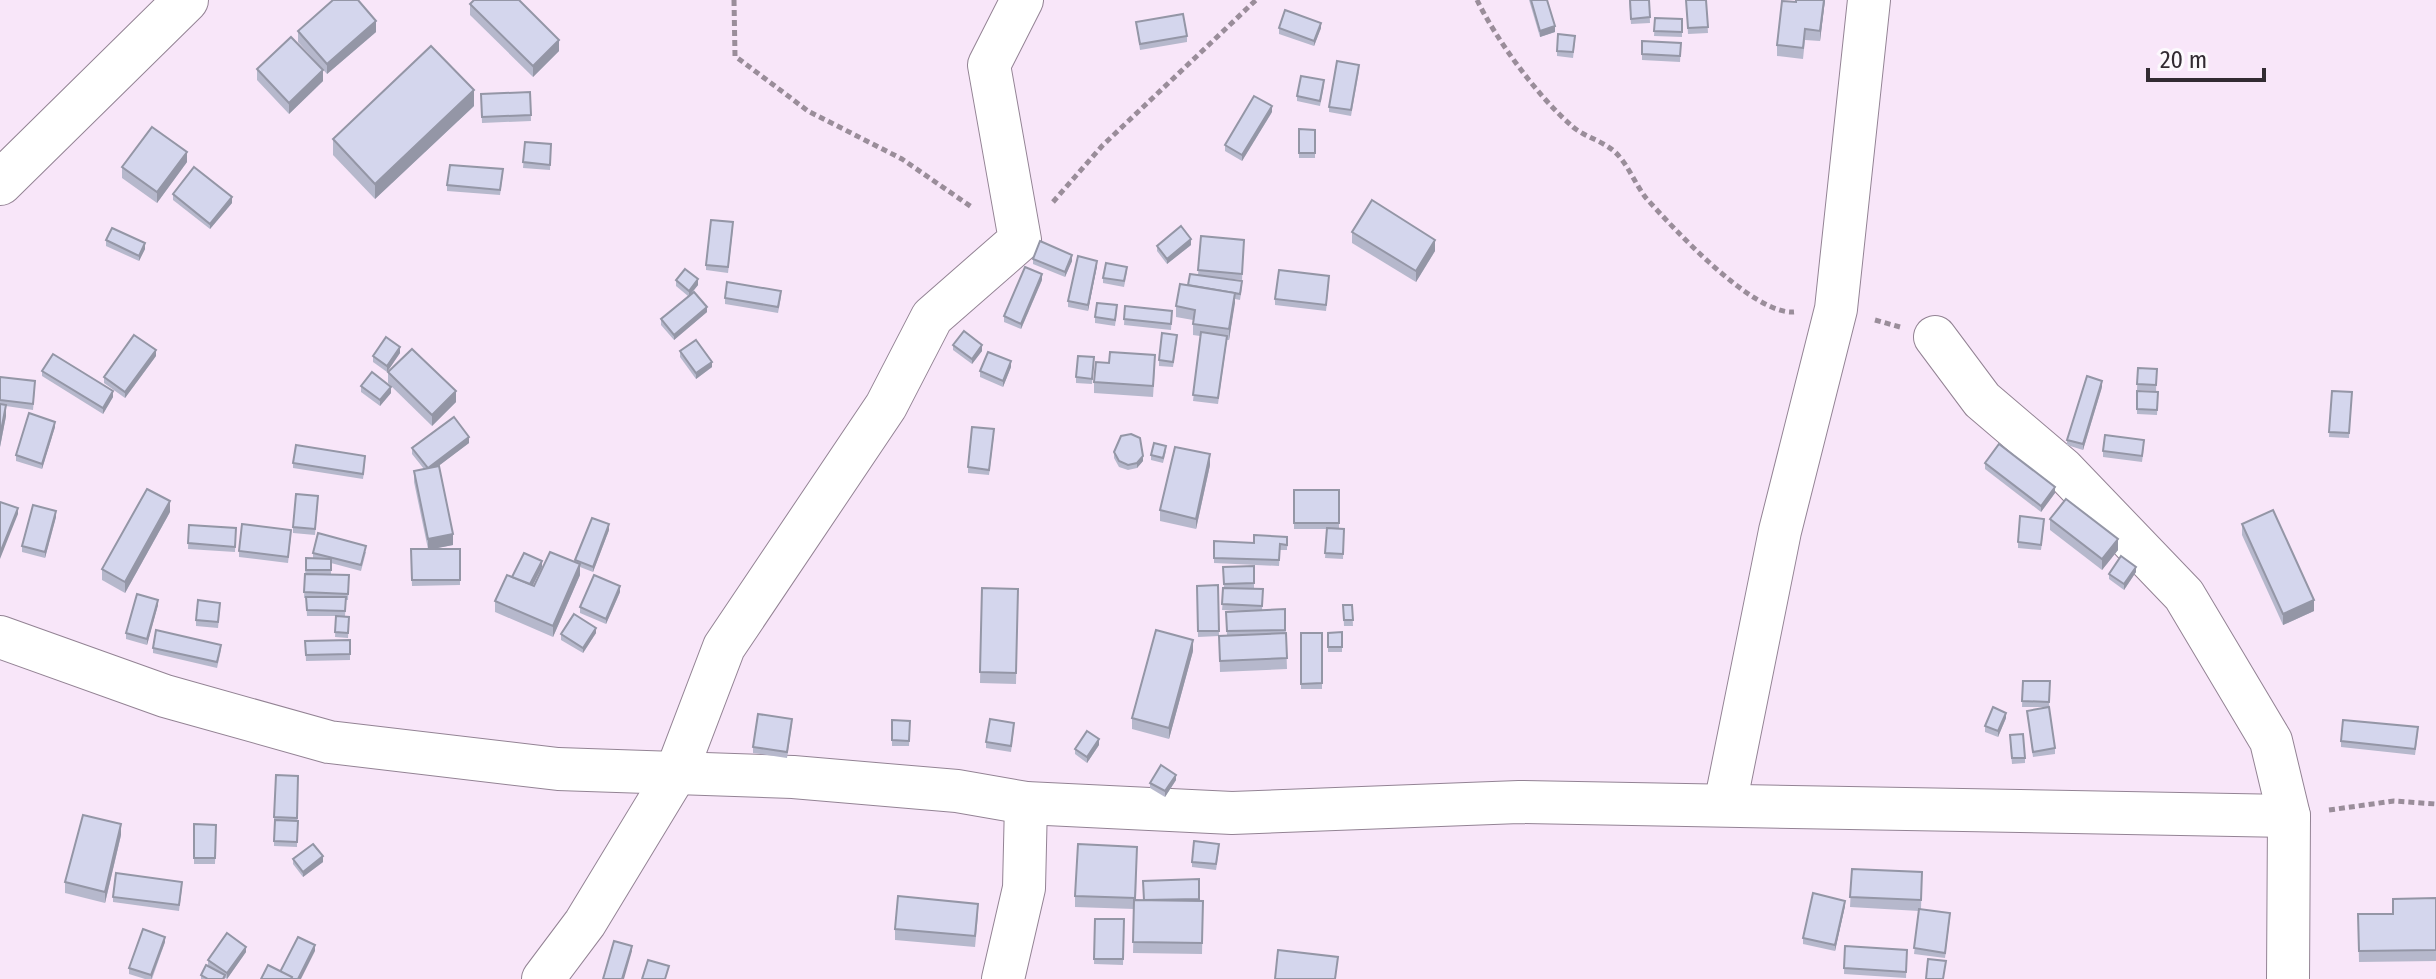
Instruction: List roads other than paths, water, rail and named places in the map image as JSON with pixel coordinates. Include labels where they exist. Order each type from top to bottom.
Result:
[{"type":"main road","points":[[0,183],[186,0]]},
{"type":"street","points":[[543,979],[585,923],[676,773],[724,647],[886,406],[932,317],[1020,240],[989,65],[1022,0]]},
{"type":"street","points":[[1725,805],[1780,531],[1836,309],[1869,0]]},
{"type":"street","points":[[1935,337],[1982,400],[2063,469],[2184,595],[2271,741],[2289,816],[2288,979]]},
{"type":"street","points":[[0,637],[165,696],[329,742],[558,769],[793,777],[957,791],[1026,803],[1232,813],[1519,802],[2289,816]]},
{"type":"street","points":[[1003,979],[1024,888],[1026,803]]}]
